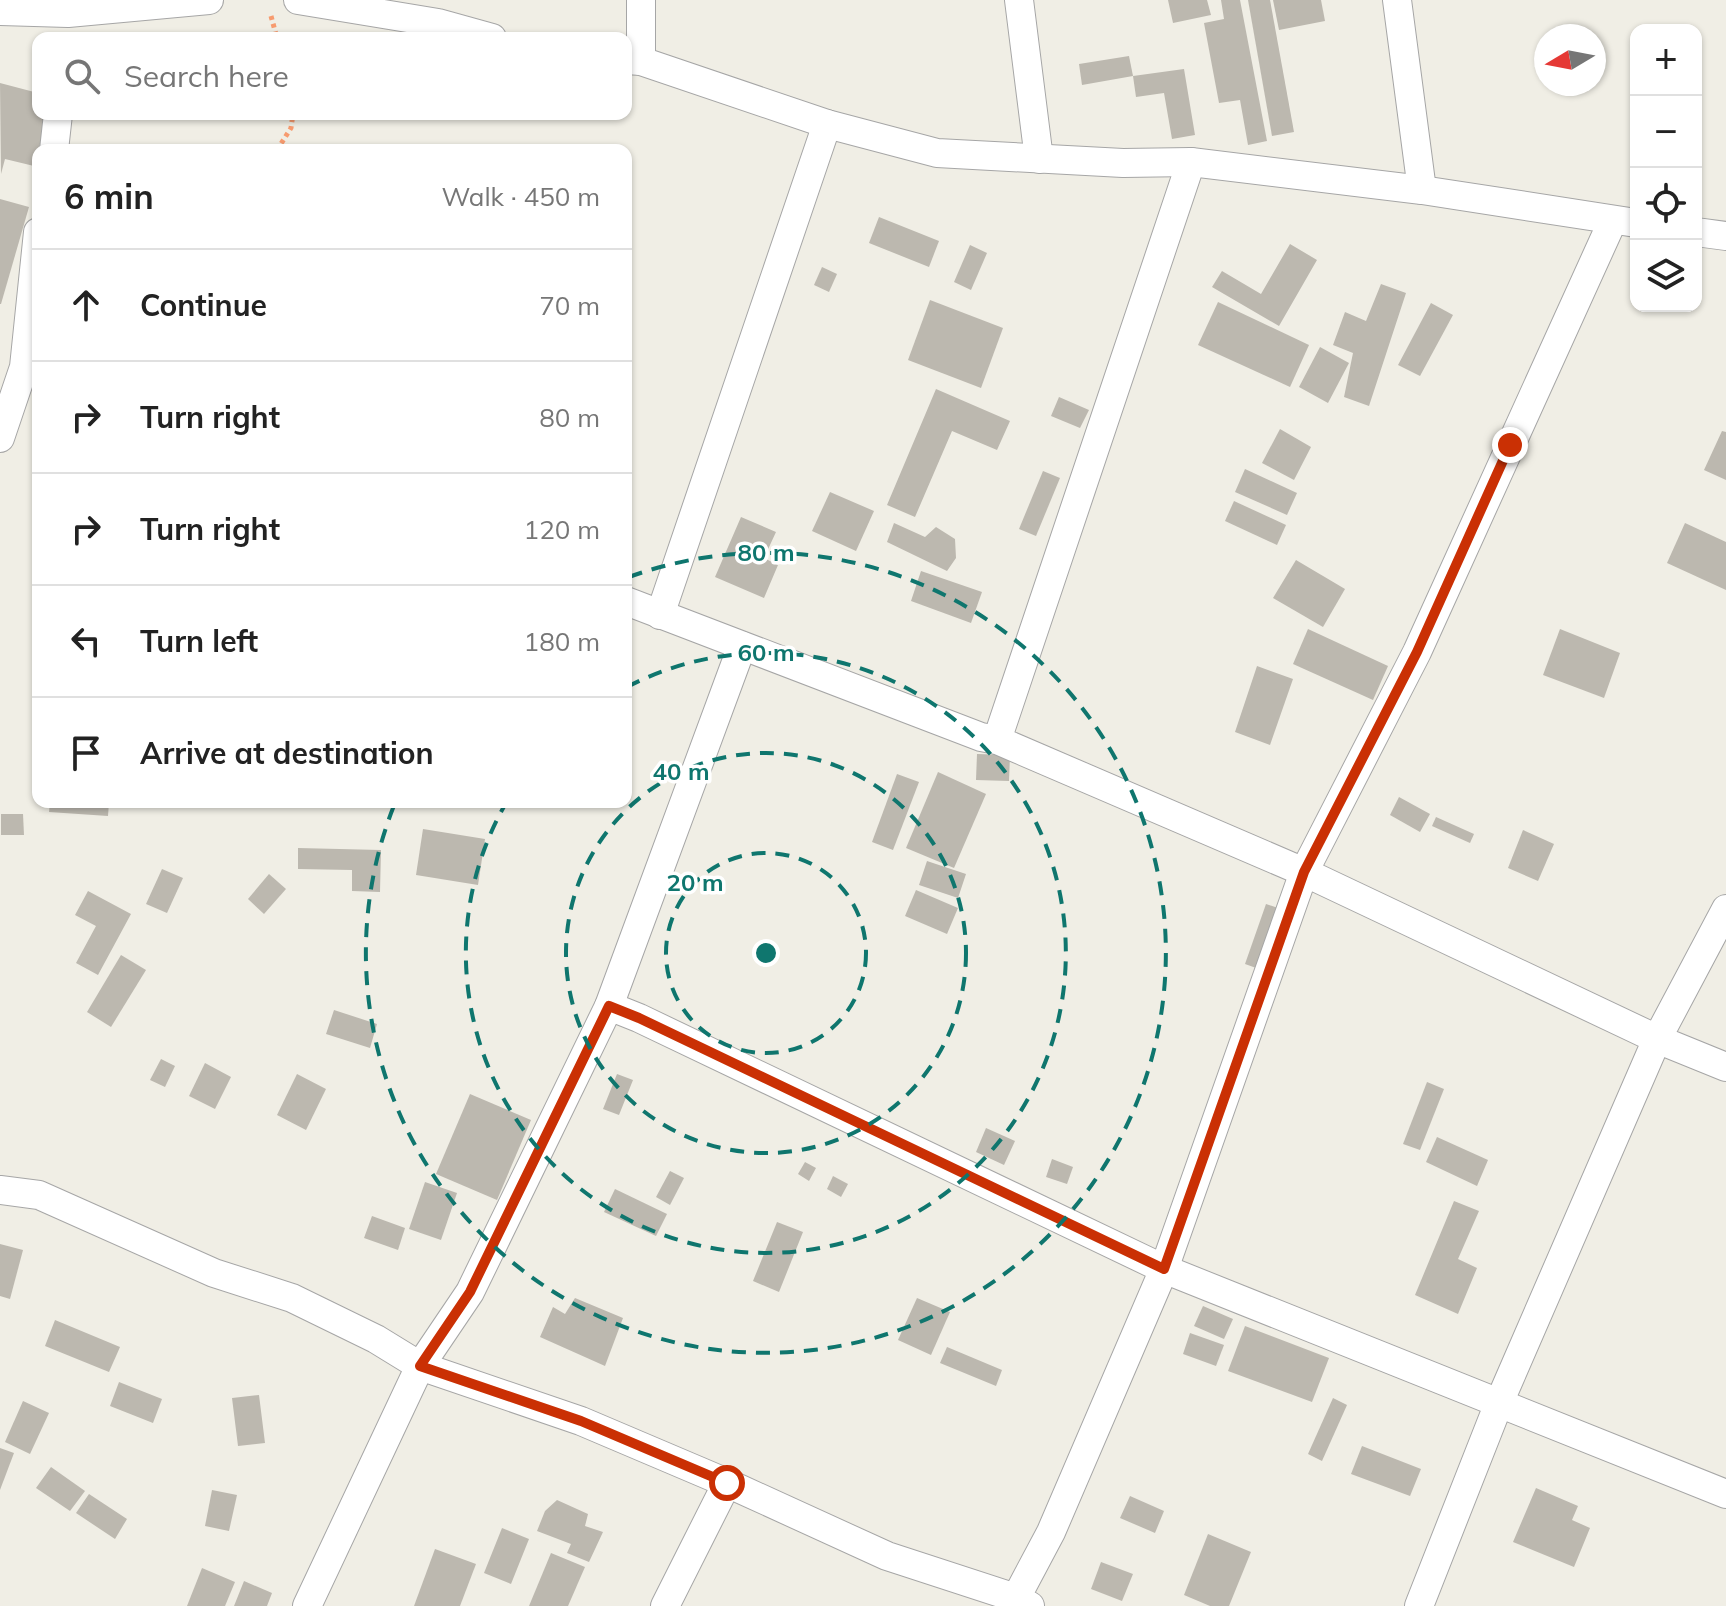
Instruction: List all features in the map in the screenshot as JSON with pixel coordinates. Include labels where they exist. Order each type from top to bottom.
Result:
[{"type":"street","points":[[0,11],[66,26],[209,0]]},
{"type":"street","points":[[298,0],[438,23],[470,32]]},
{"type":"street","points":[[0,1190],[39,1195],[214,1273],[292,1298],[376,1339],[420,1366],[581,1421],[887,1556],[1023,1602],[1164,1269],[1304,872],[1417,652],[1624,222],[1422,190],[1191,162],[1123,163],[937,153],[827,124],[634,60],[641,0]]},
{"type":"street","points":[[1019,0],[1039,159]]},
{"type":"street","points":[[1397,0],[1422,190]]},
{"type":"street","points":[[55,144],[57,120]]},
{"type":"street","points":[[660,615],[827,124]]},
{"type":"street","points":[[997,740],[1191,162]]},
{"type":"street","points":[[1702,233],[1726,236]]},
{"type":"street","points":[[0,438],[31,370]]},
{"type":"street","points":[[632,603],[981,737],[997,740],[1304,872],[1657,1039],[1726,1067]]},
{"type":"street","points":[[307,1606],[420,1366],[470,1292],[609,1006],[742,646]]},
{"type":"street","points":[[1419,1606],[1499,1403],[1657,1039],[1726,909]]},
{"type":"street","points":[[609,1006],[1164,1269],[1726,1494]]},
{"type":"street","points":[[665,1606],[727,1483]]},
{"type":"path","points":[[281,144],[292,120]]},
{"type":"building","points":[[1168,0],[1207,0],[1211,15],[1173,23]]},
{"type":"building","points":[[1221,0],[1240,0],[1267,141],[1248,145],[1240,100],[1219,103],[1204,23],[1224,19]]},
{"type":"building","points":[[1248,0],[1270,0],[1294,132],[1272,136]]},
{"type":"building","points":[[1273,0],[1321,0],[1325,21],[1279,30]]},
{"type":"building","points":[[1129,56],[1133,76],[1082,85],[1079,64]]},
{"type":"building","points":[[1184,69],[1195,135],[1172,139],[1164,93],[1136,97],[1133,76]]},
{"type":"building","points":[[0,83],[32,91],[32,120],[46,120],[40,144],[32,144],[32,166],[5,159],[1,174]]},
{"type":"building","points":[[0,199],[29,207],[1,304],[0,304]]},
{"type":"building","points":[[879,217],[939,241],[929,267],[869,243]]},
{"type":"building","points":[[1290,244],[1317,260],[1279,326],[1212,287],[1222,271],[1261,294]]},
{"type":"building","points":[[970,245],[987,253],[971,290],[954,282]]},
{"type":"building","points":[[822,267],[837,274],[829,292],[814,285]]},
{"type":"building","points":[[1381,284],[1406,293],[1369,406],[1344,397],[1353,353],[1333,345],[1345,312],[1366,321]]},
{"type":"building","points":[[930,300],[1003,328],[981,388],[908,360]]},
{"type":"building","points":[[1218,302],[1309,345],[1290,387],[1198,345]]},
{"type":"building","points":[[1431,303],[1453,315],[1420,376],[1398,365]]},
{"type":"building","points":[[1320,347],[1349,363],[1328,403],[1299,387]]},
{"type":"building","points":[[936,389],[1010,421],[997,450],[952,431],[915,517],[887,505]]},
{"type":"building","points":[[1059,397],[1089,410],[1080,428],[1051,416]]},
{"type":"building","points":[[1280,429],[1311,447],[1294,480],[1262,463]]},
{"type":"building","points":[[1722,431],[1726,432],[1726,480],[1704,470]]},
{"type":"building","points":[[1245,469],[1297,493],[1287,515],[1235,492]]},
{"type":"building","points":[[1043,471],[1060,478],[1036,536],[1019,529]]},
{"type":"building","points":[[830,492],[874,511],[856,551],[812,531]]},
{"type":"building","points":[[1234,501],[1286,525],[1277,545],[1225,521]]},
{"type":"building","points":[[741,517],[776,532],[764,558],[778,565],[764,598],[715,577]]},
{"type":"building","points":[[894,523],[925,537],[936,527],[955,539],[956,558],[947,571],[887,542]]},
{"type":"building","points":[[1685,523],[1726,542],[1726,590],[1667,563]]},
{"type":"building","points":[[1296,560],[1345,589],[1323,627],[1273,598]]},
{"type":"building","points":[[921,571],[982,592],[971,623],[911,601]]},
{"type":"building","points":[[1308,629],[1388,666],[1373,700],[1293,664]]},
{"type":"building","points":[[1560,629],[1620,653],[1604,698],[1543,675]]},
{"type":"building","points":[[1257,666],[1293,679],[1270,745],[1235,732]]},
{"type":"building","points":[[977,754],[1010,755],[1009,781],[976,780]]},
{"type":"building","points":[[938,772],[986,794],[954,868],[906,848]]},
{"type":"building","points":[[897,774],[919,782],[893,850],[872,842]]},
{"type":"building","points":[[1399,797],[1430,814],[1420,832],[1390,815]]},
{"type":"building","points":[[49,808],[109,808],[108,816],[49,812]]},
{"type":"building","points":[[1,814],[23,814],[24,835],[1,835]]},
{"type":"building","points":[[1436,817],[1474,834],[1470,843],[1432,826]]},
{"type":"building","points":[[423,829],[485,839],[478,885],[416,875]]},
{"type":"building","points":[[1523,830],[1554,844],[1538,881],[1508,868]]},
{"type":"building","points":[[298,848],[381,850],[380,892],[352,891],[352,870],[298,869]]},
{"type":"building","points":[[927,861],[966,874],[958,898],[919,885]]},
{"type":"building","points":[[162,869],[183,878],[167,913],[146,904]]},
{"type":"building","points":[[269,874],[286,889],[264,914],[248,899]]},
{"type":"building","points":[[916,890],[958,908],[947,934],[905,916]]},
{"type":"building","points":[[88,891],[131,914],[98,975],[76,963],[96,926],[75,915]]},
{"type":"building","points":[[1266,904],[1281,909],[1259,969],[1245,964]]},
{"type":"building","points":[[121,955],[146,970],[111,1027],[87,1012]]},
{"type":"building","points":[[334,1010],[377,1024],[370,1048],[326,1034]]},
{"type":"building","points":[[161,1059],[175,1066],[165,1087],[150,1080]]},
{"type":"building","points":[[205,1063],[231,1077],[215,1109],[189,1096]]},
{"type":"building","points":[[297,1074],[326,1089],[306,1130],[277,1115]]},
{"type":"building","points":[[617,1074],[633,1080],[619,1115],[603,1109]]},
{"type":"building","points":[[1427,1082],[1444,1089],[1420,1150],[1403,1144]]},
{"type":"building","points":[[470,1094],[531,1120],[497,1200],[436,1174]]},
{"type":"building","points":[[986,1128],[1015,1141],[1004,1165],[976,1152]]},
{"type":"building","points":[[1437,1137],[1488,1160],[1477,1186],[1426,1162]]},
{"type":"building","points":[[1052,1159],[1073,1167],[1067,1184],[1046,1177]]},
{"type":"building","points":[[805,1162],[816,1168],[809,1181],[798,1174]]},
{"type":"building","points":[[670,1171],[684,1178],[670,1205],[656,1197]]},
{"type":"building","points":[[833,1176],[848,1184],[841,1197],[827,1189]]},
{"type":"building","points":[[425,1182],[457,1193],[441,1240],[409,1229]]},
{"type":"building","points":[[615,1189],[667,1214],[656,1236],[604,1212]]},
{"type":"building","points":[[1454,1201],[1479,1211],[1458,1259],[1477,1268],[1458,1314],[1415,1295]]},
{"type":"building","points":[[372,1216],[405,1228],[398,1250],[364,1238]]},
{"type":"building","points":[[777,1222],[803,1232],[779,1292],[753,1281]]},
{"type":"building","points":[[0,1244],[23,1250],[10,1299],[0,1296]]},
{"type":"building","points":[[575,1298],[623,1318],[605,1366],[540,1337],[553,1307],[565,1314]]},
{"type":"building","points":[[917,1298],[950,1312],[931,1355],[898,1340]]},
{"type":"building","points":[[1203,1306],[1233,1319],[1224,1339],[1194,1326]]},
{"type":"building","points":[[55,1320],[120,1347],[109,1372],[45,1346]]},
{"type":"building","points":[[1245,1326],[1329,1358],[1312,1402],[1228,1371]]},
{"type":"building","points":[[1190,1333],[1224,1345],[1216,1366],[1183,1354]]},
{"type":"building","points":[[947,1347],[1002,1370],[996,1386],[940,1363]]},
{"type":"building","points":[[119,1382],[162,1399],[153,1423],[110,1406]]},
{"type":"building","points":[[259,1395],[265,1443],[238,1446],[232,1398]]},
{"type":"building","points":[[1333,1398],[1347,1405],[1322,1461],[1308,1454]]},
{"type":"building","points":[[23,1401],[49,1413],[30,1454],[5,1442]]},
{"type":"building","points":[[1362,1446],[1421,1469],[1410,1496],[1351,1474]]},
{"type":"building","points":[[0,1448],[14,1453],[0,1490]]},
{"type":"building","points":[[51,1467],[85,1491],[70,1511],[36,1488]]},
{"type":"building","points":[[1536,1488],[1578,1506],[1572,1520],[1590,1528],[1574,1567],[1513,1542]]},
{"type":"building","points":[[212,1490],[237,1495],[229,1531],[205,1526]]},
{"type":"building","points":[[89,1494],[127,1519],[115,1539],[76,1513]]},
{"type":"building","points":[[1130,1496],[1164,1511],[1155,1533],[1120,1518]]},
{"type":"building","points":[[557,1500],[588,1514],[585,1526],[603,1532],[589,1562],[567,1553],[571,1544],[537,1531],[545,1511]]},
{"type":"building","points":[[502,1528],[529,1539],[511,1584],[484,1573]]},
{"type":"building","points":[[1208,1534],[1251,1552],[1229,1606],[1210,1606],[1184,1595]]},
{"type":"building","points":[[435,1549],[476,1564],[460,1606],[414,1606]]},
{"type":"building","points":[[551,1553],[585,1567],[568,1606],[529,1606]]},
{"type":"building","points":[[1101,1562],[1133,1574],[1122,1601],[1091,1589]]},
{"type":"building","points":[[202,1568],[235,1582],[225,1606],[187,1606]]},
{"type":"building","points":[[244,1581],[272,1593],[267,1606],[234,1606]]},
{"type":"route","points":[[727,1483],[581,1421],[420,1366],[470,1292],[609,1006],[1164,1269],[1304,872],[1417,652],[1510,445]]}]
